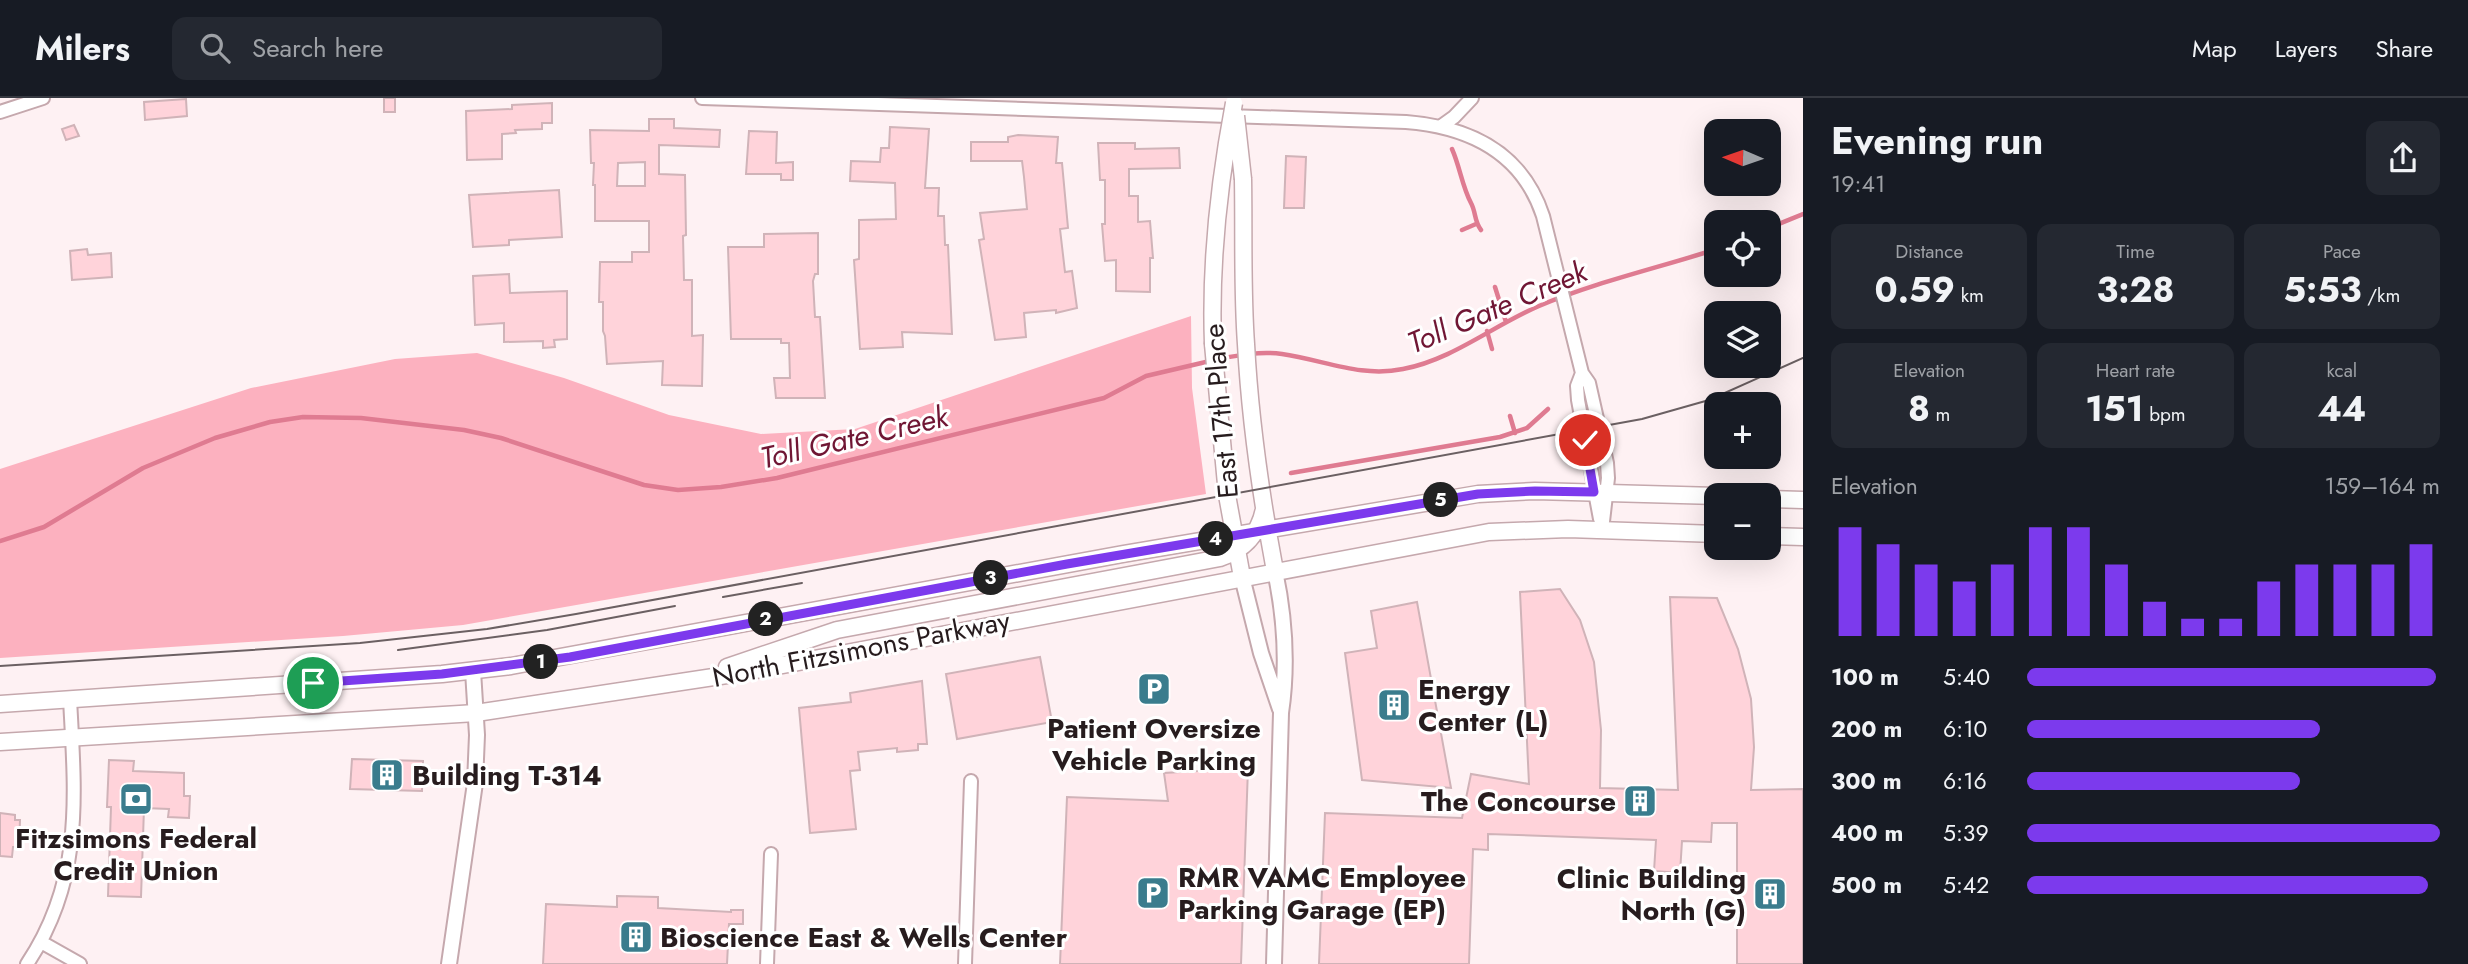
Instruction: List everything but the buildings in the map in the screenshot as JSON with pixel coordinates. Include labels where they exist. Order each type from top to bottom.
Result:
[{"type":"main road","name":"East 17th Place","points":[[1234,100],[1243,179],[1246,353],[1264,509],[1261,532],[1275,570]]},
{"type":"main road","name":"East 17th Place","points":[[1234,100],[1220,187],[1212,317],[1223,460],[1242,577]]},
{"type":"main road","name":"North Fitzsimons Parkway","points":[[0,704],[473,671],[570,657],[998,576],[1236,543],[1261,532],[1478,494],[1535,491],[1704,496]]},
{"type":"main road","points":[[1781,499],[1803,499]]},
{"type":"main road","name":"North Fitzsimons Parkway","points":[[0,742],[476,713],[685,682],[1479,533],[1526,529],[1704,534]]},
{"type":"main road","points":[[1781,536],[1803,537]]},
{"type":"main road","points":[[685,682],[821,634],[1220,558],[1236,543]]},
{"type":"street","points":[[0,112],[43,98]]},
{"type":"street","points":[[702,98],[1380,121],[1440,127],[1472,136],[1501,154],[1526,182],[1536,197],[1544,220],[1581,373],[1589,383],[1607,463],[1600,492],[1602,530]]},
{"type":"street","points":[[1440,127],[1472,98]]},
{"type":"street","name":"East 17th Place","points":[[1274,964],[1282,713],[1286,681],[1286,648],[1275,570]]},
{"type":"street","name":"East 17th Place","points":[[1242,577],[1261,653],[1282,713]]},
{"type":"street","points":[[449,964],[475,783],[476,713],[473,671]]},
{"type":"street","points":[[27,964],[41,942],[60,898],[70,863],[73,816],[69,699]]},
{"type":"street","points":[[965,964],[971,781]]},
{"type":"street","points":[[767,964],[771,855]]},
{"type":"street","points":[[41,942],[80,964]]},
{"type":"shaded area","points":[[1191,316],[1192,388],[1206,494],[463,625],[343,636],[0,658],[0,469],[251,388],[395,359],[477,353],[564,378],[669,415],[761,434],[855,429]]},
{"type":"waterway","points":[[1452,149],[1481,230]]},
{"type":"waterway","name":"Toll Gate Creek","points":[[1781,223],[1803,214]]},
{"type":"waterway","points":[[1462,230],[1476,224]]},
{"type":"waterway","name":"Toll Gate Creek","points":[[1219,359],[1274,353],[1357,370],[1403,369],[1439,358],[1522,314],[1561,297],[1704,253]]},
{"type":"waterway","points":[[1495,287],[1506,322]]},
{"type":"waterway","points":[[1487,331],[1492,349]]},
{"type":"waterway","name":"Toll Gate Creek","points":[[0,541],[44,527],[143,468],[215,438],[270,422],[303,417],[361,418],[464,430],[501,438],[644,485],[678,490],[721,487],[777,478],[1104,398],[1146,376],[1210,361]]},
{"type":"waterway","points":[[1291,473],[1500,437],[1527,428],[1548,409]]},
{"type":"waterway","points":[[1510,416],[1515,433]]},
{"type":"tram line","points":[[0,666],[360,643],[487,629],[576,614],[1642,419],[1709,400],[1803,358]]},
{"type":"tram line","points":[[723,597],[802,583]]},
{"type":"tram line","points":[[398,650],[547,630],[675,606]]},
{"type":"place","name":"Patient Oversize Vehicle Parking","points":[[1154,689]]},
{"type":"place","name":"Energy Center (L)","points":[[1394,705]]},
{"type":"place","name":"Building T-314","points":[[387,775]]},
{"type":"place","name":"Fitzsimons Federal Credit Union","points":[[136,799]]},
{"type":"place","name":"The Concourse","points":[[1640,801]]},
{"type":"place","name":"RMR VAMC Employee Parking Garage (EP)","points":[[1153,893]]},
{"type":"place","name":"Clinic Building North (G)","points":[[1770,894]]},
{"type":"place","name":"Bioscience East & Wells Center","points":[[636,937]]},
{"type":"route","points":[[313,683],[442,674],[570,657],[1067,564],[1478,494],[1594,492],[1585,440]]}]
